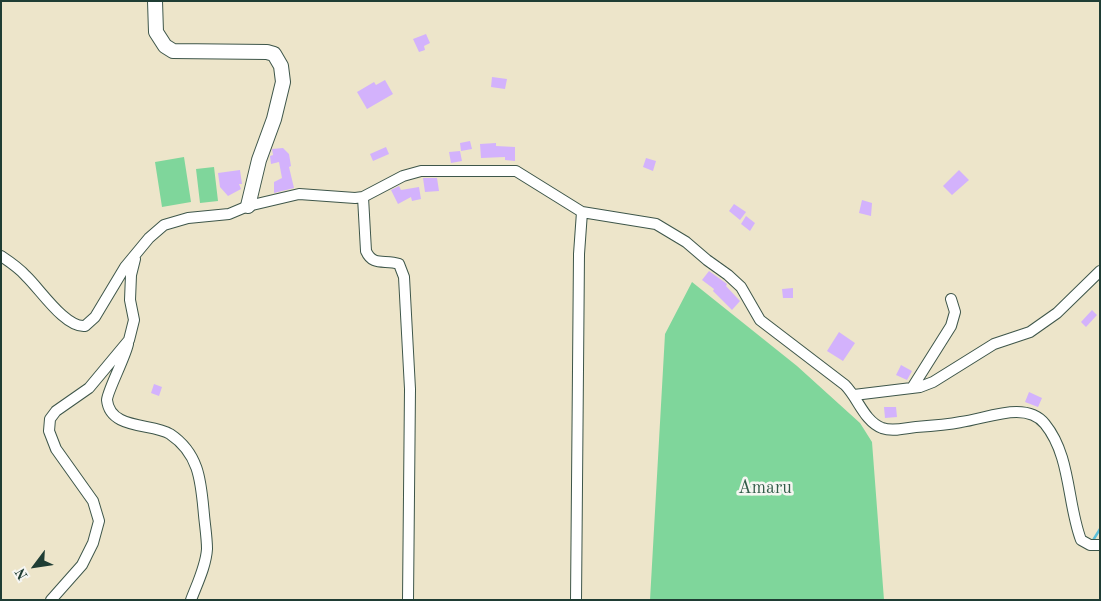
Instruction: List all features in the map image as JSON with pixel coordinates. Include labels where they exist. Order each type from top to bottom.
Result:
[{"type":"street","points":[[155,1],[156,32],[165,46],[173,50],[187,52],[267,52],[274,54],[281,66],[284,75],[278,103],[255,172],[248,206]]},
{"type":"street","points":[[1,256],[26,275],[66,319],[82,327],[91,323],[114,284],[155,231],[164,225],[188,218],[229,214],[248,206],[299,194],[322,194],[342,198],[363,197],[403,176],[421,171],[516,171],[582,212],[656,224],[686,242],[741,287],[760,320],[854,395],[874,423],[892,430],[962,422],[1018,412],[1035,415],[1045,424],[1061,458],[1081,540],[1090,546],[1100,545]]},
{"type":"street","points":[[363,197],[368,257],[374,261],[399,264],[404,277],[410,389],[408,600]]},
{"type":"street","points":[[576,600],[579,254],[582,212]]},
{"type":"street","points":[[136,255],[131,275],[130,300],[134,320],[120,371],[108,391],[107,401],[116,417],[169,434],[190,454],[201,476],[207,550],[200,577],[191,600]]},
{"type":"street","points":[[854,395],[912,388],[946,376],[994,344],[1030,332],[1057,313],[1100,271]]},
{"type":"street","points":[[912,388],[951,326],[955,312],[952,299]]},
{"type":"street","points":[[51,600],[82,565],[93,543],[99,521],[93,501],[56,449],[49,431],[50,419],[56,411],[89,388],[129,340]]},
{"type":"green space","points":[[184,157],[191,202],[162,207],[155,162]]},
{"type":"green space","points":[[214,167],[218,201],[200,203],[196,169]]},
{"type":"green space","name":"Amaru","points":[[692,282],[797,366],[860,423],[872,442],[884,600],[650,600],[665,334]]},
{"type":"building","points":[[426,34],[430,43],[424,46],[425,50],[419,52],[413,39]]},
{"type":"building","points":[[492,77],[507,79],[505,89],[491,87]]},
{"type":"building","points":[[385,80],[393,94],[367,109],[357,92],[374,82],[376,85]]},
{"type":"building","points":[[470,141],[472,149],[461,151],[460,143]]},
{"type":"building","points":[[496,143],[496,146],[515,147],[515,161],[505,160],[505,157],[481,158],[480,144]]},
{"type":"building","points":[[386,147],[389,154],[373,161],[370,154]]},
{"type":"building","points":[[283,148],[289,154],[291,166],[289,167],[294,188],[274,193],[274,182],[282,178],[279,162],[271,164],[270,156],[273,155],[272,149]]},
{"type":"building","points":[[460,151],[462,161],[451,163],[449,152]]},
{"type":"building","points":[[646,158],[656,161],[653,171],[643,167]]},
{"type":"building","points":[[240,170],[242,184],[239,184],[241,189],[228,196],[220,187],[218,173]]},
{"type":"building","points":[[959,170],[969,180],[952,195],[943,186]]},
{"type":"building","points":[[423,178],[437,178],[439,191],[425,192]]},
{"type":"building","points":[[399,186],[401,190],[419,187],[421,199],[412,201],[411,197],[398,204],[391,190]]},
{"type":"building","points":[[862,200],[872,203],[871,216],[859,213]]},
{"type":"building","points":[[734,204],[746,212],[740,220],[729,211]]},
{"type":"building","points":[[746,216],[755,223],[750,231],[741,224]]},
{"type":"building","points":[[709,271],[727,284],[726,286],[740,301],[732,310],[713,291],[714,289],[702,280]]},
{"type":"building","points":[[793,288],[793,298],[783,298],[782,289]]},
{"type":"building","points":[[1092,310],[1097,315],[1086,327],[1081,322]]},
{"type":"building","points":[[839,332],[855,343],[843,361],[827,351]]},
{"type":"building","points":[[901,365],[912,371],[907,380],[896,375]]},
{"type":"building","points":[[154,384],[162,387],[159,396],[151,393]]},
{"type":"building","points":[[1029,392],[1042,398],[1038,407],[1025,402]]},
{"type":"building","points":[[884,407],[896,407],[897,417],[885,418]]},
{"type":"waterway","points":[[1092,542],[1100,529]]}]
